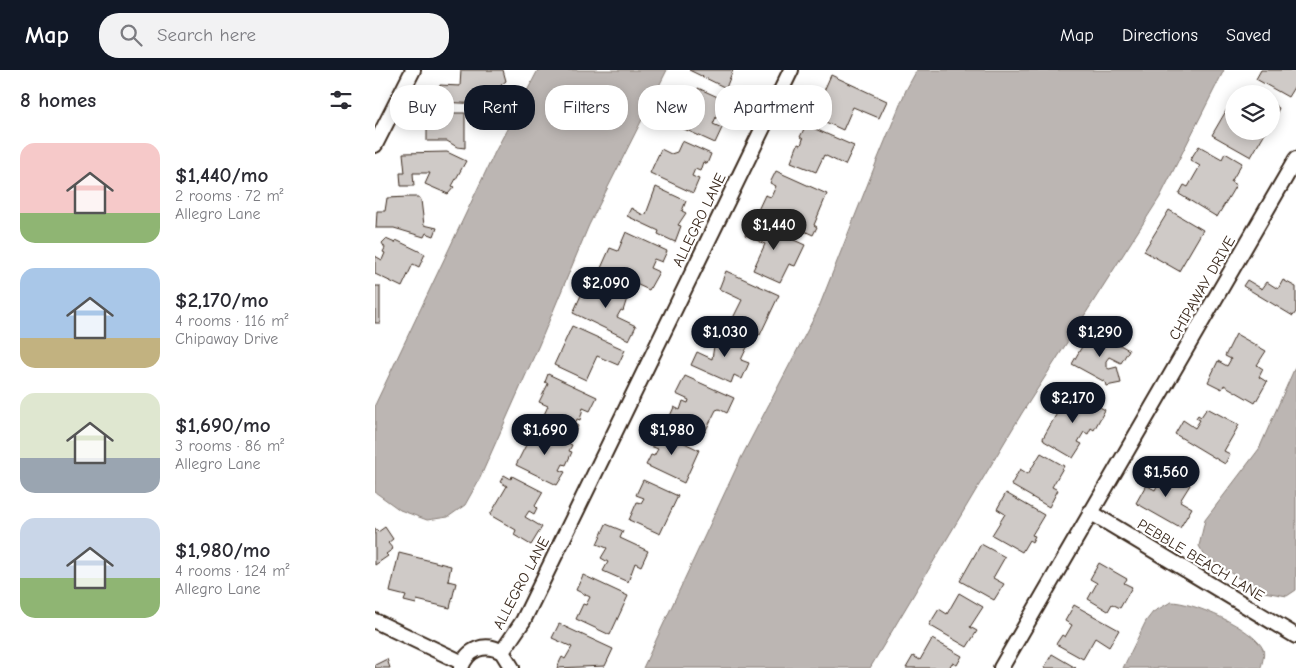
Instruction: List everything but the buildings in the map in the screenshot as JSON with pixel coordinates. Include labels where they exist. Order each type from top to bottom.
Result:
[{"type":"street","points":[[375,145],[413,70]]},
{"type":"street","name":"ALLEGRO LANE","points":[[502,652],[523,621],[791,70]]},
{"type":"street","name":"CHIPAWAY DRIVE","points":[[1001,668],[1296,159]]},
{"type":"street","name":"PEBBLE BEACH LANE","points":[[1090,512],[1296,636]]},
{"type":"street","points":[[375,621],[462,665]]},
{"type":"street","name":"ALLEGRO LANE","points":[[462,665],[476,649],[492,648],[502,652],[512,668]]},
{"type":"shaded area","points":[[538,70],[667,70],[659,85],[638,85],[638,128],[589,225],[539,345],[480,478],[465,505],[448,517],[427,520],[400,510],[375,492],[375,405],[507,130],[535,130],[535,85],[530,85]]},
{"type":"shaded area","points":[[917,70],[1224,70],[1160,197],[1022,413],[870,668],[643,668],[741,458],[817,312],[906,90]]},
{"type":"shaded area","points":[[1296,365],[1296,590],[1287,596],[1258,591],[1205,556],[1199,546],[1205,520],[1259,449]]},
{"type":"shaded area","points":[[1171,602],[1207,611],[1247,633],[1263,649],[1264,656],[1261,668],[1123,668],[1146,621],[1153,612]]}]
